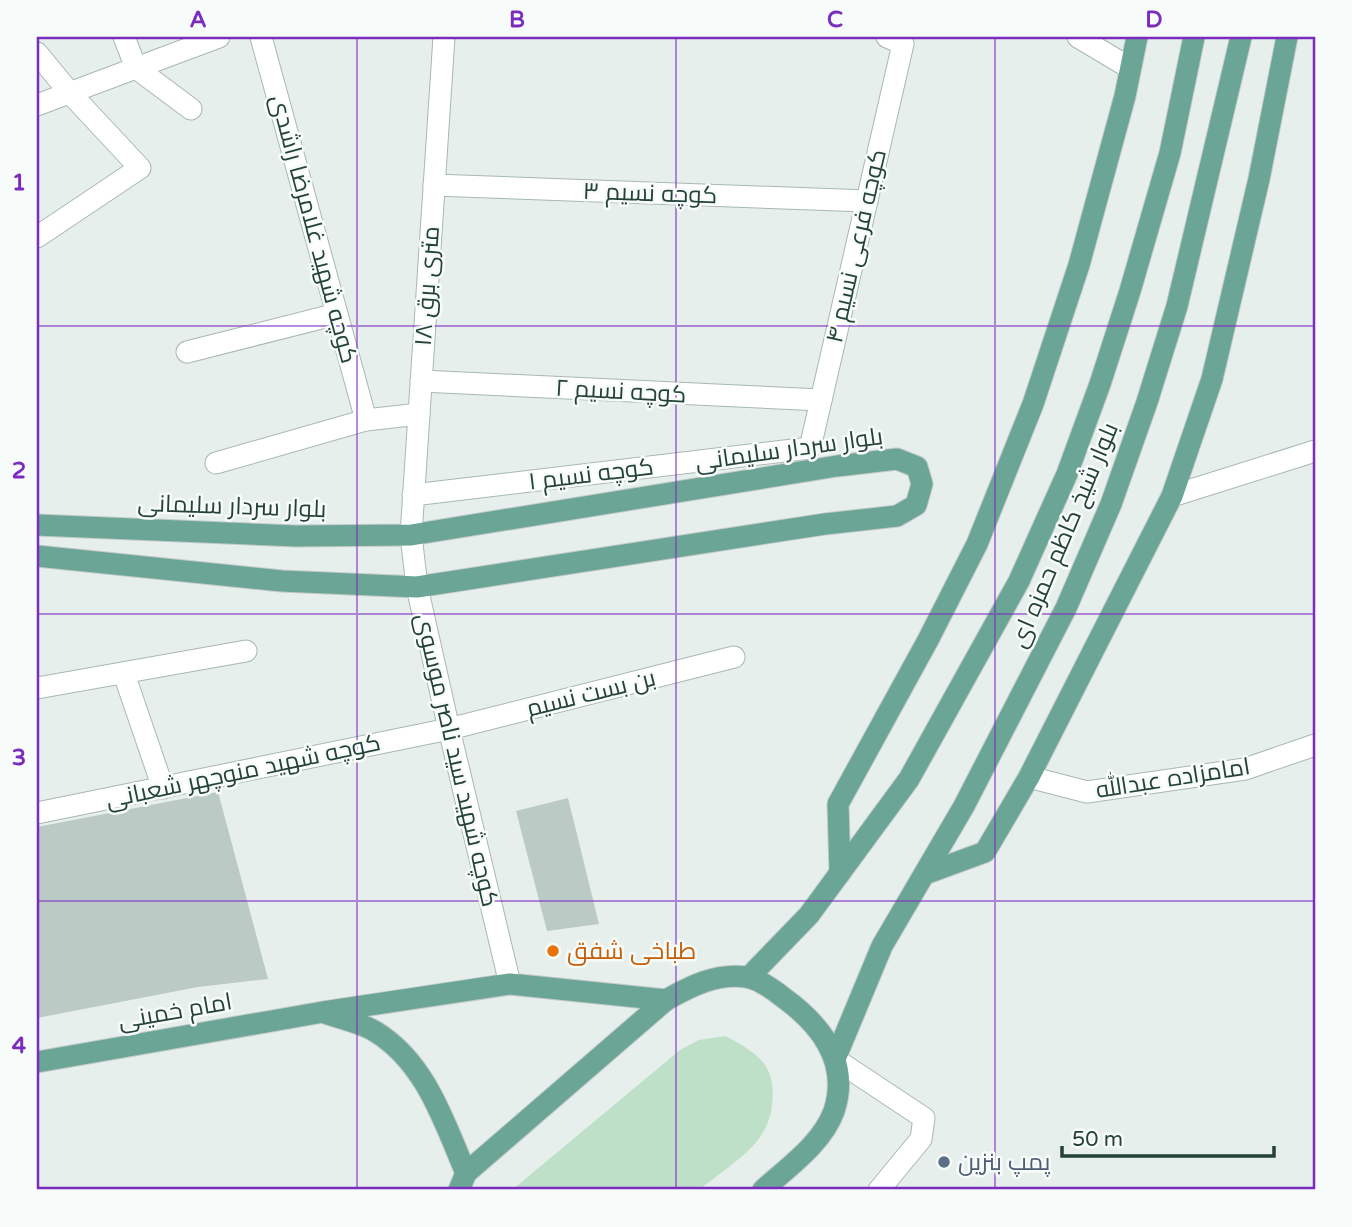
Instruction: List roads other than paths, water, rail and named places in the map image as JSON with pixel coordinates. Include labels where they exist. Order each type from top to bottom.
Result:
[{"type":"main road","points":[[840,873],[838,804],[977,544],[1033,404],[1079,265],[1137,37]]},
{"type":"main road","name":"بلوار شیخ کاظم حمزه ای","points":[[749,977],[809,915],[909,779],[1019,581],[1068,474],[1130,291],[1170,153],[1194,37]]},
{"type":"main road","name":"بلوار شیخ کاظم حمزه ای","points":[[835,1059],[882,946],[964,806],[1066,608],[1111,504],[1177,306],[1241,37]]},
{"type":"main road","points":[[925,874],[985,852],[1029,778],[1172,496],[1212,379],[1259,178],[1287,37]]},
{"type":"main road","name":"بلوار سردار سلیمانی","points":[[37,525],[296,537],[411,535],[837,466],[897,459],[917,467],[922,484],[916,505],[897,516],[812,526],[417,587],[282,581],[37,556]]},
{"type":"main road","points":[[323,1012],[376,1032],[410,1060],[433,1096],[463,1182],[666,1000],[700,982],[724,977],[749,977],[774,990],[801,1010],[825,1036],[835,1059],[837,1086],[834,1110],[822,1135],[763,1190]]},
{"type":"main road","name":"امام خمینی","points":[[37,1062],[323,1012],[510,984],[666,1000]]},
{"type":"street","points":[[124,37],[136,68],[191,109]]},
{"type":"street","points":[[37,106],[219,37]]},
{"type":"street","name":"کوچه شهید غلامرضا راشدی","points":[[261,37],[366,421]]},
{"type":"street","name":"۱۸ متری برق","points":[[411,535],[444,37]]},
{"type":"street","points":[[1078,37],[1130,68]]},
{"type":"street","name":"کوچه فرعی نسیم ۴","points":[[810,448],[867,201],[895,41]]},
{"type":"street","points":[[37,52],[70,93],[141,168],[37,237]]},
{"type":"street","name":"کوچه نسیم ۳","points":[[434,185],[867,201]]},
{"type":"street","points":[[187,352],[337,314]]},
{"type":"street","name":"کوچه نسیم ۲","points":[[421,382],[821,400]]},
{"type":"street","points":[[216,463],[366,421],[419,414]]},
{"type":"street","name":"کوچه نسیم ۱","points":[[413,495],[810,448]]},
{"type":"street","points":[[1172,496],[1315,451]]},
{"type":"street","name":"کوچه شهید سید ناصر موسوی","points":[[411,535],[417,587],[510,984]]},
{"type":"street","points":[[37,688],[246,651]]},
{"type":"street","name":"بن بست نسیم","points":[[449,729],[734,657]]},
{"type":"street","points":[[124,674],[163,788]]},
{"type":"street","name":"کوچه شهید منوچهر شعبانی","points":[[37,813],[449,729]]},
{"type":"street","name":"امامزاده عبدالله","points":[[1029,778],[1087,792],[1245,769],[1315,745]]},
{"type":"street","points":[[835,1059],[924,1118],[921,1139],[879,1190]]},
{"type":"place","name":"طباخی شفق","points":[[553,951]]},
{"type":"place","name":"پمپ بنزین","points":[[944,1162]]}]
